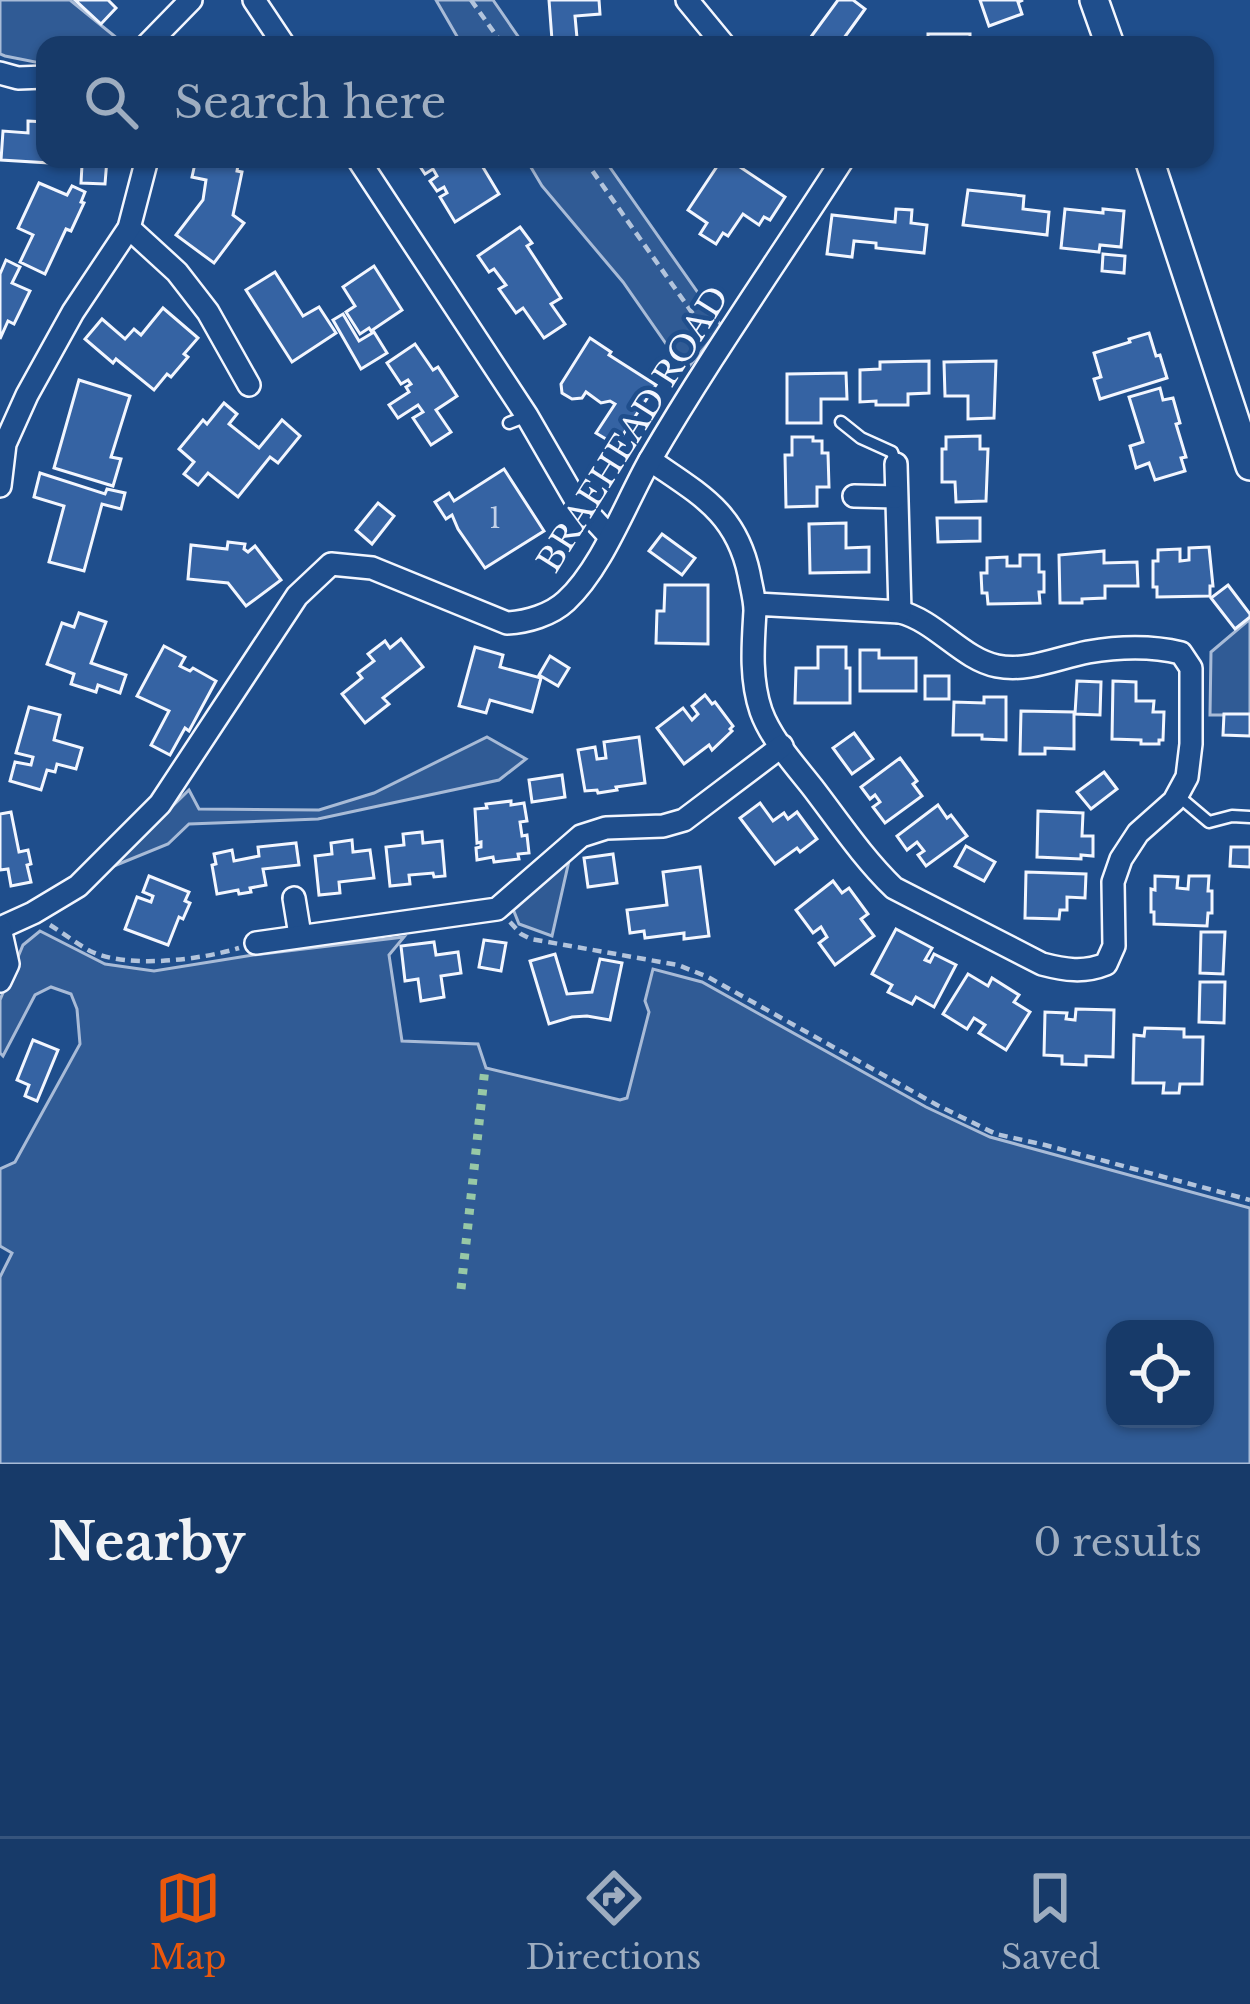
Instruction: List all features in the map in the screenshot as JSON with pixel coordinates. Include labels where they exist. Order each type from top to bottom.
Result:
[{"type":"street","points":[[156,36],[191,0]]},
{"type":"street","points":[[254,0],[278,36]]},
{"type":"street","points":[[687,0],[717,36]]},
{"type":"street","points":[[1094,0],[1107,36]]},
{"type":"street","points":[[0,73],[36,77]]},
{"type":"street","points":[[0,486],[5,444],[27,395],[73,312],[129,228],[145,168]]},
{"type":"street","points":[[364,168],[518,419],[575,499],[610,537]]},
{"type":"street","name":"BRAEHEAD ROAD","points":[[0,981],[8,964],[0,928],[77,886],[160,804],[298,596],[331,564],[372,568],[507,622],[542,615],[564,603],[584,579],[650,460],[837,168]]},
{"type":"street","points":[[1152,168],[1250,466]]},
{"type":"street","points":[[129,228],[176,272],[208,312],[250,385]]},
{"type":"street","points":[[650,460],[710,501],[734,530],[755,604],[754,682],[762,714],[874,869],[894,888],[1042,964],[1090,971],[1106,964],[1114,946],[1113,882],[1120,859],[1138,833],[1174,801],[1187,777],[1192,668],[1180,653],[1158,647],[1090,652],[1017,668],[991,665],[917,616],[755,604]]},
{"type":"street","points":[[896,464],[900,612]]},
{"type":"street","points":[[854,496],[896,497]]},
{"type":"street","points":[[256,943],[497,909],[581,836],[606,828],[663,826],[684,820],[782,746]]},
{"type":"street","points":[[294,898],[300,935]]},
{"type":"lane","points":[[842,422],[861,438],[892,452],[896,464]]},
{"type":"lane","points":[[1177,795],[1209,822],[1250,817]]},
{"type":"path","points":[[471,0],[497,36]]},
{"type":"path","points":[[590,168],[719,352]]},
{"type":"path","points":[[497,909],[530,939],[678,965],[708,977],[996,1134],[1250,1201]]},
{"type":"path","points":[[33,914],[93,952],[120,960],[162,961],[256,943]]},
{"type":"shaded area","points":[[0,0],[70,0],[114,36],[36,36],[36,62],[0,54]]},
{"type":"shaded area","points":[[436,0],[493,0],[518,36],[457,36]]},
{"type":"shaded area","points":[[531,168],[610,168],[722,327],[685,371],[623,282]]},
{"type":"shaded area","points":[[1250,619],[1250,715],[1210,715],[1211,652]]},
{"type":"shaded area","points":[[487,737],[526,759],[499,780],[318,819],[189,824],[168,844],[109,868],[189,790],[199,809],[319,810],[374,793]]},
{"type":"shaded area","points":[[582,846],[569,861],[552,936],[519,924],[513,909]]},
{"type":"shaded area","points":[[40,931],[105,964],[154,971],[404,937],[389,955],[402,1041],[478,1044],[486,1068],[620,1100],[627,1098],[649,1012],[645,1001],[653,969],[702,982],[926,1107],[990,1137],[1250,1208],[1250,1464],[0,1464],[0,1277],[12,1253],[0,1246],[0,1169],[15,1162],[80,1044],[71,994],[51,987],[35,995],[3,1056],[0,1000],[23,945]]},
{"type":"building","points":[[75,0],[108,0],[116,8],[101,24]]},
{"type":"building","points":[[549,0],[599,0],[600,14],[575,16],[577,36],[552,36]]},
{"type":"building","points":[[838,0],[853,0],[865,9],[845,36],[812,36]]},
{"type":"building","points":[[980,0],[1023,0],[1018,2],[1022,14],[989,26]]},
{"type":"building","points":[[28,121],[36,121],[36,162],[1,160],[3,131],[28,133]]},
{"type":"building","points":[[82,168],[106,168],[105,184],[81,183]]},
{"type":"building","points":[[194,168],[238,168],[242,172],[233,215],[244,223],[214,263],[176,235],[203,200],[206,180],[192,177]]},
{"type":"building","points":[[421,168],[483,168],[499,194],[455,222],[440,197],[447,193],[444,187],[437,191],[430,181],[437,176],[433,169],[425,174]]},
{"type":"building","points":[[716,168],[742,168],[785,197],[770,220],[764,217],[759,225],[743,214],[716,244],[700,234],[707,223],[688,210]]},
{"type":"building","points":[[39,183],[67,195],[72,186],[85,192],[71,231],[66,229],[45,274],[20,262],[33,235],[18,228]]},
{"type":"building","points":[[968,190],[1024,196],[1023,209],[1049,212],[1047,235],[963,225]]},
{"type":"building","points":[[896,209],[912,210],[911,223],[927,225],[924,253],[854,241],[852,257],[827,254],[832,215],[895,222]]},
{"type":"building","points":[[1065,209],[1124,211],[1121,247],[1100,245],[1099,252],[1061,248]]},
{"type":"building","points":[[520,227],[561,298],[551,304],[565,324],[544,338],[523,308],[516,313],[499,289],[506,285],[478,256]]},
{"type":"building","points":[[1103,254],[1125,256],[1124,273],[1102,271]]},
{"type":"building","points":[[6,260],[20,267],[12,283],[30,291],[14,324],[8,321],[0,339],[0,274]]},
{"type":"building","points":[[374,266],[402,310],[360,334],[346,312],[355,306],[343,287]]},
{"type":"building","points":[[275,272],[303,316],[319,307],[336,333],[292,362],[246,290]]},
{"type":"building","points":[[163,308],[198,338],[184,354],[188,357],[154,390],[85,339],[102,319],[125,339],[134,329],[141,335]]},
{"type":"building","points":[[343,314],[359,341],[374,332],[387,353],[361,369],[333,320]]},
{"type":"building","points":[[1149,333],[1167,378],[1100,399],[1094,379],[1101,377],[1094,353]]},
{"type":"building","points":[[590,338],[656,385],[616,445],[596,433],[615,404],[601,403],[586,392],[572,399],[562,393],[561,384]]},
{"type":"building","points":[[415,344],[457,396],[436,410],[451,432],[431,445],[413,418],[423,412],[418,405],[398,418],[389,405],[409,392],[406,387],[411,384],[408,380],[401,384],[387,363]]},
{"type":"building","points":[[929,361],[929,393],[908,394],[908,405],[860,402],[860,370],[880,369],[880,362]]},
{"type":"building","points":[[996,361],[994,418],[968,419],[968,396],[945,396],[944,362]]},
{"type":"building","points":[[846,373],[847,399],[821,399],[821,423],[787,423],[787,374]]},
{"type":"building","points":[[79,380],[130,396],[111,457],[121,459],[113,486],[54,468]]},
{"type":"building","points":[[1160,388],[1163,400],[1173,398],[1186,457],[1181,458],[1185,471],[1155,480],[1149,463],[1136,468],[1130,446],[1143,442],[1129,397]]},
{"type":"building","points":[[224,403],[237,414],[229,424],[259,448],[282,420],[300,436],[278,463],[270,457],[238,497],[208,473],[198,485],[184,474],[194,462],[179,449]]},
{"type":"building","points":[[980,436],[980,449],[988,449],[986,501],[956,502],[955,482],[942,482],[946,437]]},
{"type":"building","points":[[792,437],[822,441],[822,453],[828,453],[829,487],[817,487],[817,506],[786,507],[785,455],[792,455]]},
{"type":"building","points":[[504,469],[544,531],[485,568],[452,515],[446,519],[435,502],[449,493],[454,501]]},
{"type":"building","points":[[40,473],[105,494],[107,489],[125,493],[121,509],[102,504],[84,571],[49,562],[64,506],[34,497]]},
{"type":"building","points":[[378,503],[394,516],[372,544],[356,530]]},
{"type":"building","points":[[937,518],[980,518],[980,541],[938,542]]},
{"type":"building","points":[[846,523],[846,548],[869,547],[869,572],[810,573],[809,524]]},
{"type":"building","points":[[662,534],[695,558],[682,575],[649,551]]},
{"type":"building","points":[[228,542],[245,544],[248,552],[255,546],[281,580],[246,606],[228,583],[188,579],[191,545],[227,549]]},
{"type":"building","points":[[1209,547],[1210,596],[1157,597],[1153,561],[1158,561],[1158,550],[1180,549],[1180,561],[1189,560],[1189,548]]},
{"type":"building","points":[[1104,551],[1104,563],[1137,562],[1138,586],[1105,586],[1105,598],[1060,603],[1059,555]]},
{"type":"building","points":[[1020,555],[1039,555],[1039,572],[1044,572],[1040,603],[988,604],[981,573],[987,573],[987,558],[1007,557],[1007,566],[1020,566]]},
{"type":"building","points":[[665,585],[708,585],[708,644],[656,643],[657,611],[664,611]]},
{"type":"building","points":[[1228,585],[1250,614],[1235,629],[1211,598]]},
{"type":"building","points":[[79,613],[106,622],[91,663],[126,675],[120,693],[98,685],[96,692],[71,684],[74,674],[47,664],[62,623],[74,627]]},
{"type":"building","points":[[401,639],[423,667],[383,698],[389,704],[365,723],[342,694],[374,661],[368,654],[385,641],[390,648]]},
{"type":"building","points":[[164,646],[185,657],[180,666],[216,681],[170,755],[151,745],[169,711],[137,696]]},
{"type":"building","points":[[475,647],[503,655],[500,667],[541,678],[532,712],[490,700],[486,713],[459,706]]},
{"type":"building","points":[[818,647],[846,647],[850,703],[795,703],[796,668],[818,668]]},
{"type":"building","points":[[860,650],[879,650],[879,658],[916,658],[916,691],[860,691]]},
{"type":"building","points":[[550,656],[569,668],[558,686],[539,675]]},
{"type":"building","points":[[925,676],[949,676],[949,699],[925,699]]},
{"type":"building","points":[[1077,681],[1101,682],[1100,715],[1075,714]]},
{"type":"building","points":[[1113,681],[1136,682],[1136,701],[1154,701],[1153,712],[1164,712],[1159,744],[1112,739]]},
{"type":"building","points":[[705,695],[733,726],[732,731],[712,750],[709,745],[684,764],[657,728],[683,708],[692,720],[698,714],[692,706]]},
{"type":"building","points":[[984,697],[1006,697],[1006,740],[953,735],[954,702],[984,703]]},
{"type":"building","points":[[29,707],[60,715],[54,740],[82,748],[76,769],[57,764],[55,772],[47,770],[41,790],[10,781],[15,762],[31,765],[33,757],[16,753]]},
{"type":"building","points":[[1021,711],[1074,712],[1074,749],[1045,748],[1045,754],[1020,754]]},
{"type":"building","points":[[1224,714],[1250,714],[1250,736],[1223,735]]},
{"type":"building","points":[[854,733],[873,759],[852,774],[833,748]]},
{"type":"building","points":[[639,737],[645,783],[598,793],[585,791],[578,750],[595,747],[597,759],[606,758],[604,742]]},
{"type":"building","points":[[900,758],[922,796],[885,823],[873,807],[880,802],[875,795],[870,799],[861,787]]},
{"type":"building","points":[[1104,772],[1117,789],[1091,809],[1077,792]]},
{"type":"building","points":[[562,775],[565,797],[532,802],[529,780]]},
{"type":"building","points":[[511,801],[511,805],[524,803],[527,821],[520,822],[529,853],[518,854],[519,859],[477,860],[481,842],[477,843],[475,809]]},
{"type":"building","points":[[760,803],[773,821],[784,813],[788,819],[797,812],[817,839],[775,864],[740,818]]},
{"type":"building","points":[[938,805],[967,836],[926,866],[918,855],[924,851],[917,842],[907,850],[897,836]]},
{"type":"building","points":[[1038,811],[1083,813],[1082,836],[1093,836],[1093,856],[1037,857]]},
{"type":"building","points":[[11,812],[19,852],[28,850],[31,882],[11,886],[8,869],[0,870],[0,814]]},
{"type":"building","points":[[422,832],[423,843],[442,841],[445,876],[409,875],[410,884],[390,886],[386,847],[404,845],[403,834]]},
{"type":"building","points":[[352,840],[353,852],[370,850],[374,878],[339,882],[340,893],[319,895],[315,856],[332,854],[331,843]]},
{"type":"building","points":[[296,843],[299,865],[263,869],[266,885],[250,888],[251,892],[217,894],[214,854],[232,850],[234,861],[259,856],[258,847]]},
{"type":"building","points":[[966,846],[995,862],[984,881],[955,866]]},
{"type":"building","points":[[1231,847],[1250,847],[1250,867],[1230,866]]},
{"type":"building","points":[[613,854],[617,883],[588,887],[584,858]]},
{"type":"building","points":[[700,867],[709,936],[684,939],[684,933],[645,938],[644,931],[630,933],[627,910],[667,905],[663,872]]},
{"type":"building","points":[[1026,872],[1086,874],[1085,898],[1067,897],[1067,910],[1060,910],[1059,919],[1025,918]]},
{"type":"building","points":[[149,876],[189,892],[185,901],[190,903],[168,945],[125,929],[137,897],[151,902],[153,896],[143,892]]},
{"type":"building","points":[[1155,876],[1178,877],[1177,888],[1188,889],[1189,876],[1209,876],[1212,913],[1208,913],[1207,926],[1154,924],[1151,889],[1155,890]]},
{"type":"building","points":[[833,881],[842,893],[849,888],[868,914],[861,919],[874,936],[835,965],[819,943],[827,937],[821,927],[813,933],[796,910]]},
{"type":"building","points":[[896,929],[932,948],[925,960],[930,962],[934,954],[956,965],[934,1007],[916,997],[912,1004],[888,992],[892,985],[872,974]]},
{"type":"building","points":[[1201,932],[1225,932],[1223,974],[1200,973]]},
{"type":"building","points":[[484,940],[506,943],[501,971],[479,967]]},
{"type":"building","points":[[434,942],[436,955],[458,952],[461,973],[441,976],[444,997],[421,1001],[418,979],[405,981],[401,946]]},
{"type":"building","points":[[555,954],[567,994],[592,992],[600,959],[622,963],[610,1020],[587,1016],[549,1024],[530,961]]},
{"type":"building","points":[[968,974],[988,986],[992,978],[1019,995],[1014,1002],[1030,1012],[1006,1050],[979,1033],[985,1025],[974,1018],[967,1029],[943,1014]]},
{"type":"building","points":[[1200,982],[1225,982],[1224,1023],[1199,1022]]},
{"type":"building","points":[[1076,1009],[1114,1010],[1113,1057],[1086,1056],[1086,1065],[1062,1064],[1062,1056],[1044,1055],[1045,1012],[1067,1013],[1066,1019],[1075,1020]]},
{"type":"building","points":[[1145,1028],[1184,1029],[1184,1037],[1203,1037],[1202,1084],[1180,1084],[1179,1093],[1163,1093],[1164,1083],[1133,1083],[1134,1035],[1144,1036]]},
{"type":"building","points":[[33,1040],[58,1050],[37,1101],[25,1096],[29,1085],[17,1080]]},
{"type":"hedge","points":[[461,1289],[485,1068]]}]
